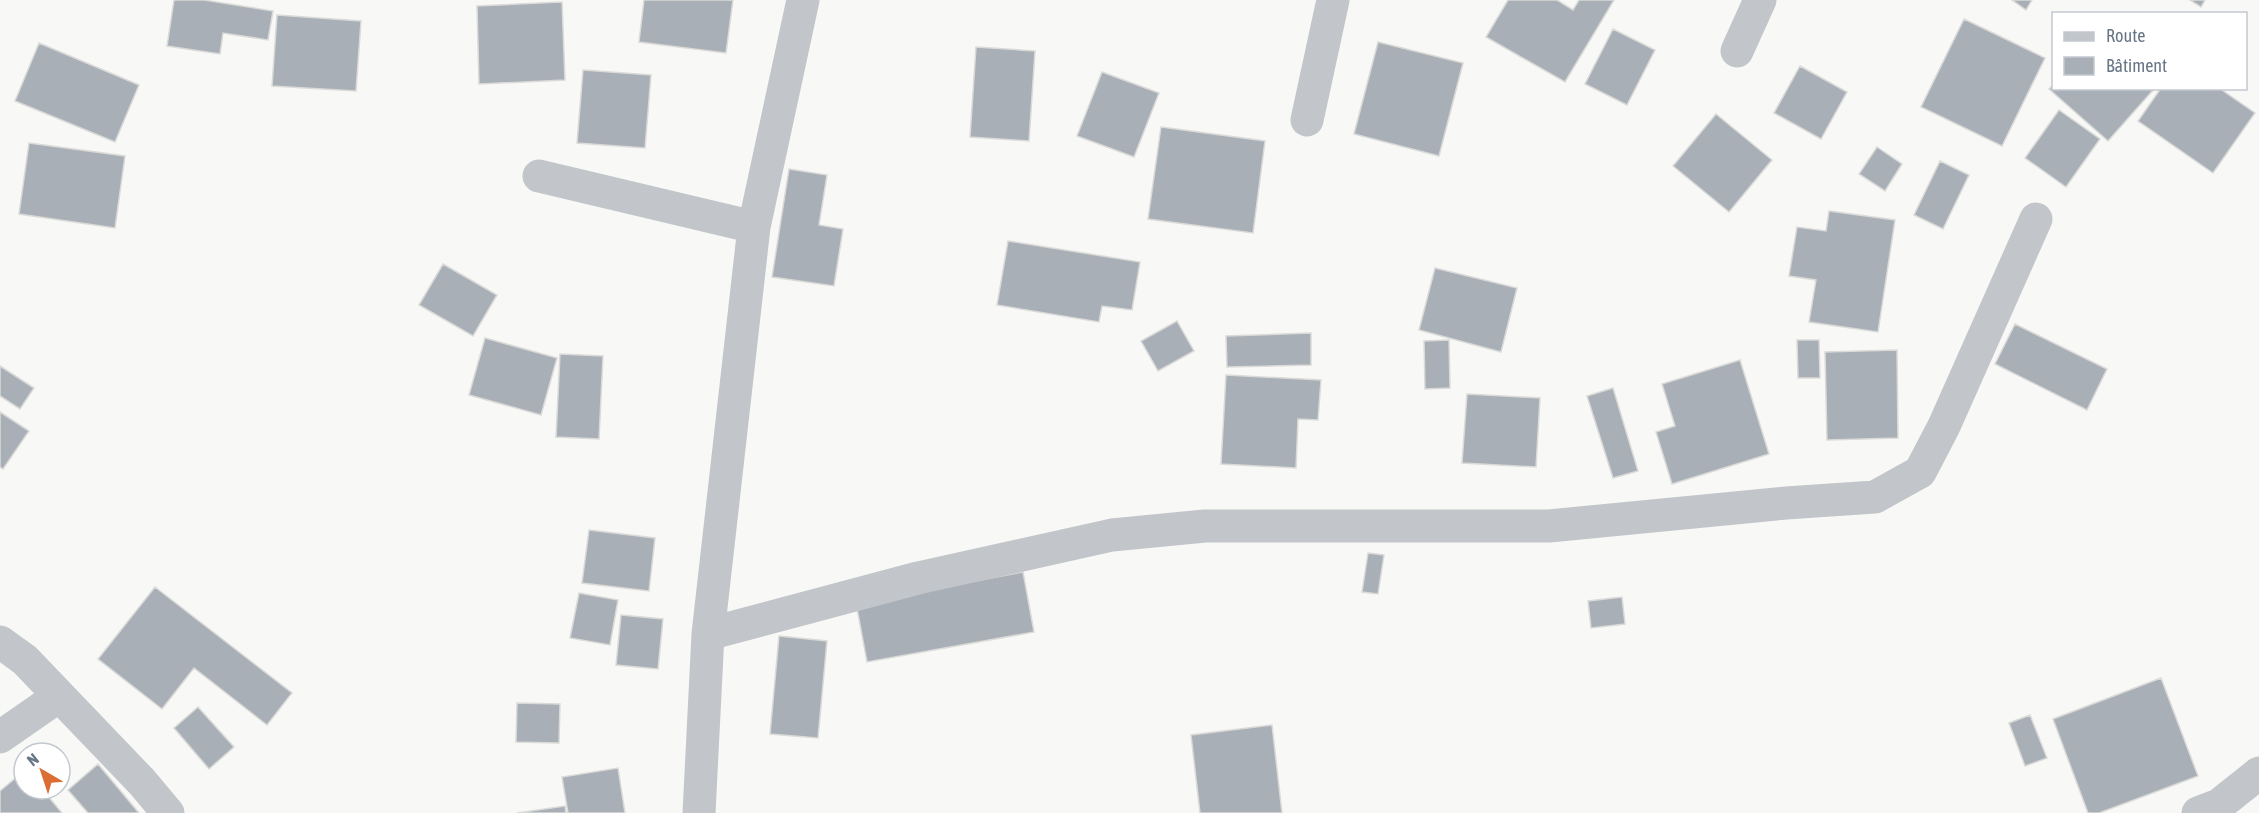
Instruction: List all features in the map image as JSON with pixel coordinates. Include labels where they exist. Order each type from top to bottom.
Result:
[{"type":"street","points":[[699,813],[708,634],[754,227],[802,0]]},
{"type":"street","points":[[1307,120],[1333,0]]},
{"type":"street","points":[[1737,51],[1760,0]]},
{"type":"street","points":[[539,176],[754,227]]},
{"type":"street","points":[[708,634],[918,578],[1112,536],[1205,526],[1549,526],[1786,502],[1875,497],[1920,472],[1944,426],[2036,219]]},
{"type":"street","points":[[0,642],[25,660],[142,782],[168,813]]},
{"type":"street","points":[[0,737],[59,696]]},
{"type":"street","points":[[2198,813],[2219,805],[2259,773]]},
{"type":"building","points":[[174,0],[204,0],[273,11],[268,40],[223,33],[220,54],[167,46]]},
{"type":"building","points":[[644,0],[733,0],[726,53],[639,42]]},
{"type":"building","points":[[1508,0],[1557,0],[1573,10],[1579,0],[1614,0],[1565,82],[1486,37]]},
{"type":"building","points":[[2012,0],[2032,0],[2026,10]]},
{"type":"building","points":[[2190,0],[2205,0],[2201,7]]},
{"type":"building","points":[[562,2],[565,80],[479,84],[477,6]]},
{"type":"building","points":[[277,15],[361,21],[356,91],[272,86]]},
{"type":"building","points":[[1964,19],[2045,58],[2002,146],[1921,107]]},
{"type":"building","points":[[1613,29],[1655,50],[1627,105],[1585,84]]},
{"type":"building","points":[[1378,42],[1463,63],[1439,156],[1354,134]]},
{"type":"building","points":[[39,43],[139,85],[115,142],[15,101]]},
{"type":"building","points":[[976,47],[1035,51],[1029,141],[970,137]]},
{"type":"building","points":[[1800,66],[1847,92],[1821,139],[1774,113]]},
{"type":"building","points":[[583,70],[651,75],[645,148],[577,143]]},
{"type":"building","points":[[1102,72],[1159,93],[1134,157],[1077,136]]},
{"type":"building","points":[[2052,86],[2052,90],[2153,90],[2108,141],[2049,89]]},
{"type":"building","points":[[2160,90],[2222,90],[2255,113],[2213,173],[2138,121]]},
{"type":"building","points":[[2059,110],[2100,139],[2066,187],[2025,158]]},
{"type":"building","points":[[1716,114],[1772,160],[1729,212],[1673,166]]},
{"type":"building","points":[[1161,127],[1265,141],[1253,233],[1148,219]]},
{"type":"building","points":[[29,143],[125,156],[115,228],[19,214]]},
{"type":"building","points":[[1877,147],[1902,164],[1885,191],[1859,174]]},
{"type":"building","points":[[1940,161],[1969,175],[1943,229],[1914,215]]},
{"type":"building","points":[[789,169],[827,175],[819,225],[843,229],[834,286],[772,277]]},
{"type":"building","points":[[1829,211],[1895,220],[1878,332],[1809,322],[1816,280],[1789,276],[1797,227],[1826,231]]},
{"type":"building","points":[[1008,241],[1140,262],[1132,310],[1102,306],[1099,322],[997,305]]},
{"type":"building","points":[[443,264],[497,295],[473,336],[419,305]]},
{"type":"building","points":[[1435,268],[1517,288],[1501,352],[1419,330]]},
{"type":"building","points":[[1177,321],[1194,351],[1158,371],[1141,341]]},
{"type":"building","points":[[2015,324],[2107,369],[2087,410],[1995,364]]},
{"type":"building","points":[[1311,333],[1311,365],[1227,367],[1226,336]]},
{"type":"building","points":[[485,338],[557,358],[541,415],[469,395]]},
{"type":"building","points":[[1449,340],[1450,388],[1425,389],[1424,341]]},
{"type":"building","points":[[1797,340],[1819,340],[1820,378],[1798,378]]},
{"type":"building","points":[[1897,350],[1898,438],[1827,440],[1825,352]]},
{"type":"building","points":[[560,354],[603,356],[599,439],[556,437]]},
{"type":"building","points":[[1740,360],[1769,454],[1672,484],[1656,432],[1675,426],[1662,384]]},
{"type":"building","points":[[0,366],[34,388],[20,409],[0,396]]},
{"type":"building","points":[[1226,375],[1321,380],[1318,420],[1298,419],[1296,468],[1221,464]]},
{"type":"building","points":[[1613,388],[1638,471],[1613,478],[1587,396]]},
{"type":"building","points":[[1467,394],[1540,398],[1536,467],[1462,463]]},
{"type":"building","points":[[0,412],[29,431],[3,469],[0,467]]},
{"type":"building","points":[[589,530],[655,538],[649,591],[582,583]]},
{"type":"building","points":[[1368,553],[1384,555],[1378,594],[1362,592]]},
{"type":"building","points":[[1023,572],[1034,632],[867,662],[856,603]]},
{"type":"building","points":[[155,587],[292,693],[267,725],[194,668],[162,709],[98,659]]},
{"type":"building","points":[[579,593],[618,600],[610,645],[570,638]]},
{"type":"building","points":[[1622,597],[1625,624],[1591,628],[1588,601]]},
{"type":"building","points":[[621,615],[663,619],[658,669],[616,665]]},
{"type":"building","points":[[779,636],[827,641],[818,738],[770,734]]},
{"type":"building","points":[[2161,678],[2198,776],[2099,813],[2088,813],[2053,719]]},
{"type":"building","points":[[517,703],[560,704],[559,743],[516,742]]},
{"type":"building","points":[[198,707],[234,747],[209,769],[174,728]]},
{"type":"building","points":[[2030,715],[2047,758],[2025,766],[2009,723]]},
{"type":"building","points":[[1272,725],[1282,813],[1200,813],[1191,735]]},
{"type":"building","points":[[98,764],[139,813],[88,813],[72,795],[72,787]]},
{"type":"building","points":[[618,768],[625,813],[568,813],[562,777]]},
{"type":"building","points":[[12,781],[12,801],[52,801],[62,813],[0,813],[0,791]]},
{"type":"building","points":[[565,806],[566,813],[517,813]]}]
